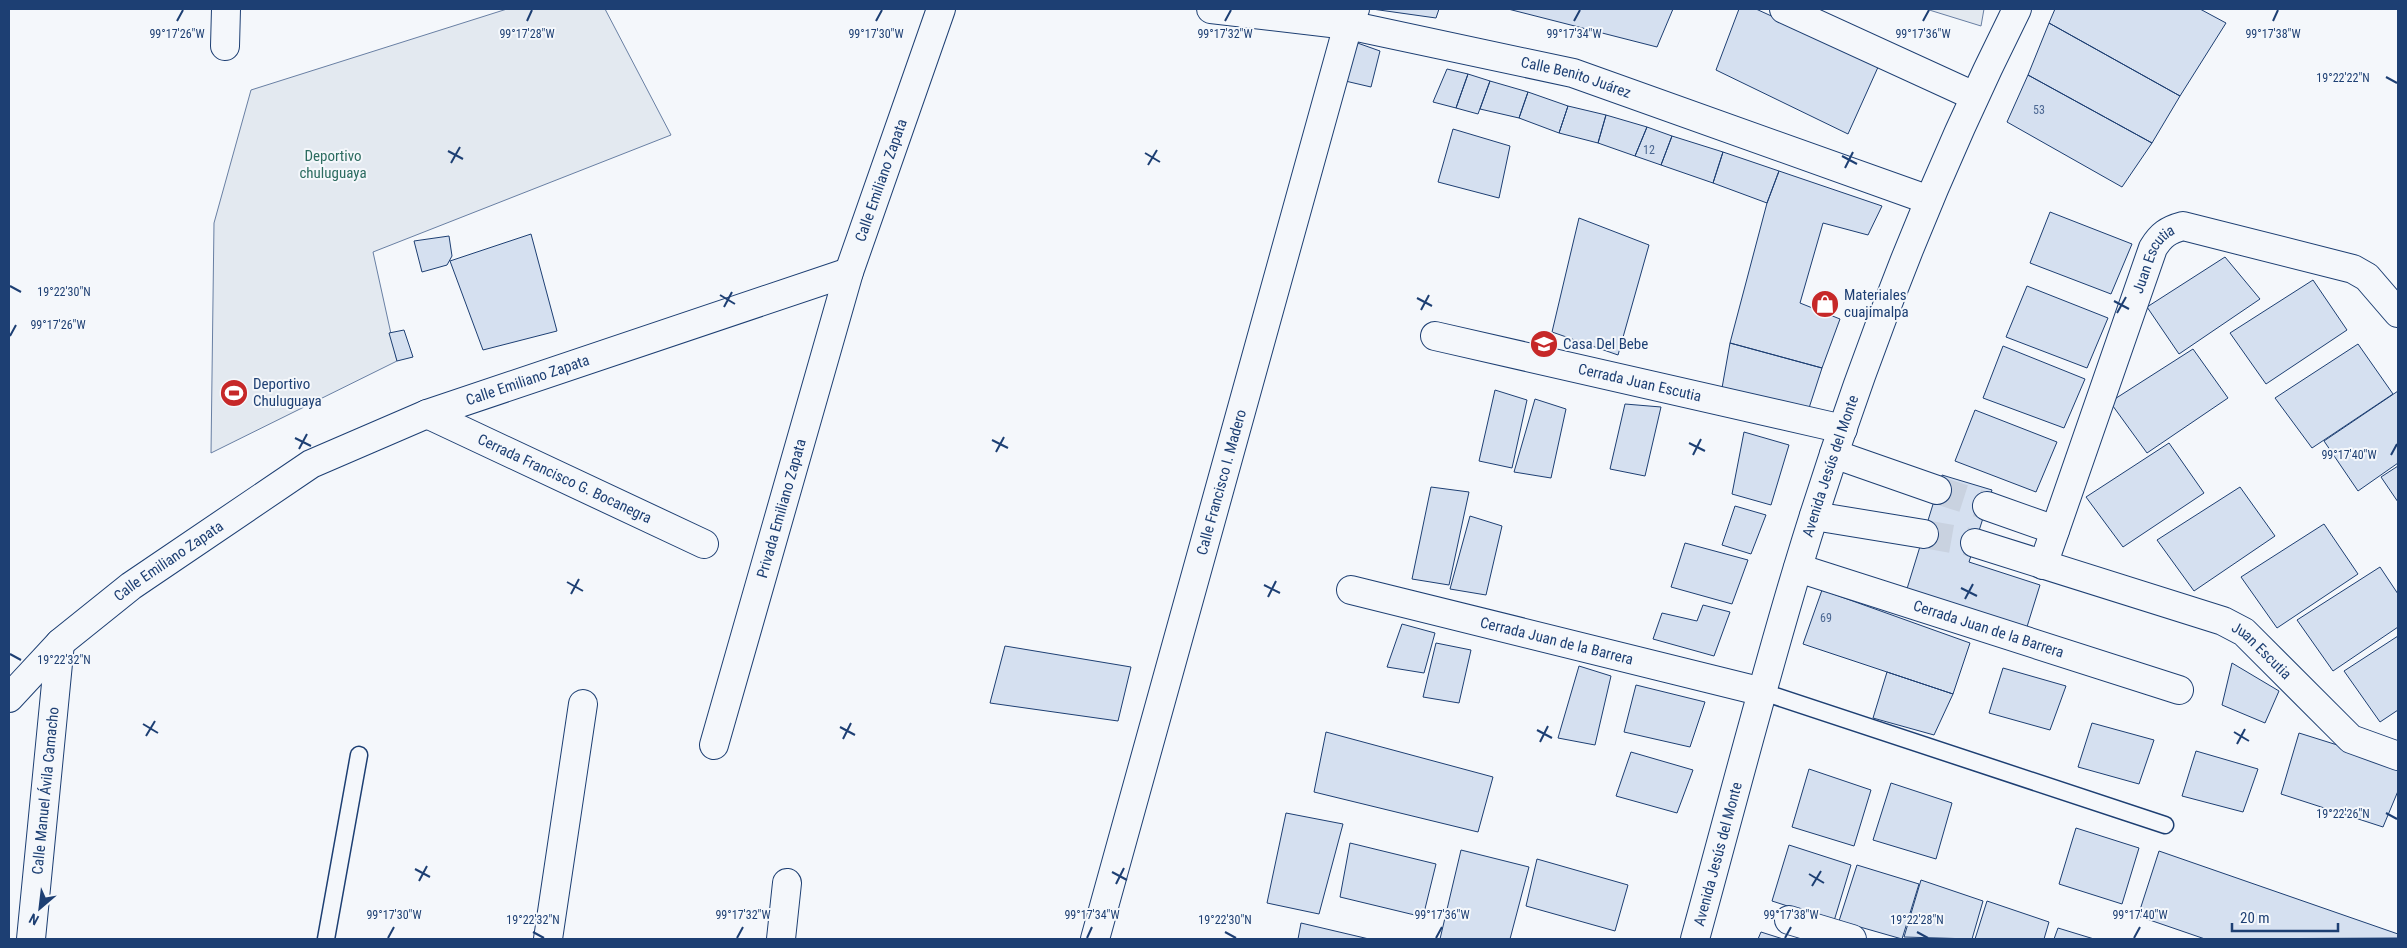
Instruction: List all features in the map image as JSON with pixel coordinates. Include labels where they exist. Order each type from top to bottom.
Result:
[{"type":"street","points":[[225,46],[226,9]]},
{"type":"street","name":"Calle Emiliano Zapata","points":[[9,698],[60,642],[131,586],[311,464],[427,414],[849,272],[941,9]]},
{"type":"street","name":"Calle Benito Juárez","points":[[1211,9],[1352,17],[1573,73],[1928,200]]},
{"type":"street","points":[[1784,9],[1974,96]]},
{"type":"street","name":"Avenida Jesús del Monte","points":[[1695,939],[1798,568],[1834,454],[1928,200],[1974,96],[2017,9]]},
{"type":"street","name":"Calle Francisco I. Madero","points":[[1096,939],[1352,17]]},
{"type":"street","name":"Juan Escutia","points":[[2043,565],[2153,248],[2160,236],[2171,229],[2183,226],[2353,269],[2367,277],[2398,313]]},
{"type":"street","name":"Privada Emiliano Zapata","points":[[714,745],[849,272]]},
{"type":"street","name":"Cerrada Juan Escutia","points":[[1435,336],[1843,429]]},
{"type":"street","name":"Cerrada Francisco G. Bocanegra","points":[[427,414],[704,544]]},
{"type":"street","points":[[1834,454],[1937,490]]},
{"type":"street","points":[[1987,506],[2055,530]]},
{"type":"street","points":[[1814,516],[1924,534]]},
{"type":"street","name":"Juan Escutia","points":[[1975,543],[2223,621],[2244,632],[2351,739],[2398,756]]},
{"type":"street","name":"Cerrada Juan de la Barrera","points":[[1798,568],[2179,690]]},
{"type":"street","name":"Cerrada Juan de la Barrera","points":[[1351,590],[1763,692]]},
{"type":"street","name":"Calle Manuel Ávila Camacho","points":[[31,939],[60,642]]},
{"type":"street","points":[[548,939],[583,704]]},
{"type":"street","points":[[781,939],[787,883]]},
{"type":"street","points":[[1789,920],[1852,939]]},
{"type":"lane","points":[[1763,692],[2166,825]]},
{"type":"lane","points":[[326,939],[359,755]]},
{"type":"green space","name":"Deportivo chuluguaya","points":[[507,9],[605,9],[671,135],[373,252],[397,361],[211,453],[214,223],[251,90]]},
{"type":"green space","points":[[1926,9],[1984,9],[1981,26]]},
{"type":"building","points":[[1372,9],[1439,9],[1436,18]]},
{"type":"building","points":[[1508,9],[1673,9],[1657,47]]},
{"type":"building","points":[[1739,9],[1756,9],[1879,65],[1848,134],[1716,70]]},
{"type":"building","points":[[2055,9],[2200,9],[2226,23],[2180,96],[2049,23]]},
{"type":"building","points":[[2049,23],[2180,96],[2152,143],[2028,75]]},
{"type":"building","points":[[1349,40],[1380,51],[1371,87],[1341,80]]},
{"type":"building","points":[[1447,69],[1468,74],[1456,108],[1433,102]]},
{"type":"building","points":[[1468,74],[1490,81],[1478,114],[1456,108]]},
{"type":"building","points":[[2028,75],[2152,143],[2122,187],[2007,122]]},
{"type":"building","points":[[1490,81],[1528,92],[1519,118],[1480,109]]},
{"type":"building","points":[[1528,92],[1568,106],[1559,133],[1519,118]]},
{"type":"building","points":[[1568,106],[1606,115],[1598,143],[1559,133]]},
{"type":"building","points":[[1606,115],[1647,127],[1635,156],[1598,143]]},
{"type":"building","points":[[1647,127],[1672,136],[1661,165],[1635,156]]},
{"type":"building","points":[[1453,129],[1510,146],[1499,198],[1438,182]]},
{"type":"building","points":[[1672,136],[1723,152],[1713,183],[1661,165]]},
{"type":"building","points":[[1723,152],[1779,171],[1767,203],[1713,183]]},
{"type":"building","points":[[1779,171],[1882,206],[1868,235],[1823,223],[1800,303],[1840,319],[1822,368],[1730,343],[1767,203]]},
{"type":"building","points":[[2050,212],[2132,244],[2111,294],[2030,263]]},
{"type":"building","points":[[1579,218],[1649,245],[1618,355],[1552,332]]},
{"type":"building","points":[[531,234],[557,331],[483,350],[450,261]]},
{"type":"building","points":[[449,236],[452,256],[447,265],[422,272],[414,241]]},
{"type":"building","points":[[2225,257],[2260,299],[2179,354],[2147,307]]},
{"type":"building","points":[[2313,280],[2347,330],[2266,384],[2230,333]]},
{"type":"building","points":[[2027,286],[2108,318],[2087,368],[2006,337]]},
{"type":"building","points":[[404,330],[413,357],[397,361],[389,333]]},
{"type":"building","points":[[1730,343],[1822,368],[1809,408],[1722,388]]},
{"type":"building","points":[[2358,344],[2393,394],[2312,448],[2275,398]]},
{"type":"building","points":[[2003,346],[2085,379],[2064,428],[1983,398]]},
{"type":"building","points":[[2193,349],[2228,398],[2147,453],[2110,402]]},
{"type":"building","points":[[1495,390],[1527,400],[1512,468],[1479,461]]},
{"type":"building","points":[[2398,391],[2398,463],[2358,491],[2324,441]]},
{"type":"building","points":[[1535,399],[1566,409],[1551,478],[1514,472]]},
{"type":"building","points":[[1625,404],[1661,407],[1645,476],[1610,469]]},
{"type":"building","points":[[1975,410],[2057,442],[2036,492],[1955,461]]},
{"type":"building","points":[[1744,432],[1789,445],[1771,505],[1732,494]]},
{"type":"building","points":[[2169,443],[2204,493],[2123,547],[2086,497]]},
{"type":"building","points":[[2398,466],[2398,502],[2381,477]]},
{"type":"building","points":[[1942,475],[1992,490],[1969,562],[2040,585],[2026,630],[1906,592]]},
{"type":"building","points":[[1431,487],[1469,492],[1449,585],[1412,579]]},
{"type":"building","points":[[2240,487],[2275,536],[2194,591],[2157,540]]},
{"type":"building","points":[[1735,506],[1766,515],[1751,554],[1722,545]]},
{"type":"building","points":[[1470,516],[1502,526],[1486,595],[1450,589]]},
{"type":"building","points":[[2324,524],[2358,574],[2277,628],[2241,577]]},
{"type":"building","points":[[1685,543],[1748,560],[1732,604],[1671,587]]},
{"type":"building","points":[[2380,567],[2398,594],[2398,627],[2333,671],[2297,620]]},
{"type":"building","points":[[1822,590],[1970,643],[1953,694],[1803,644]]},
{"type":"building","points":[[1703,605],[1730,612],[1714,656],[1653,639],[1662,613],[1697,621]]},
{"type":"building","points":[[1402,624],[1435,633],[1424,673],[1387,667]]},
{"type":"building","points":[[2398,636],[2398,710],[2380,722],[2344,671]]},
{"type":"building","points":[[1436,643],[1471,650],[1459,703],[1423,697]]},
{"type":"building","points":[[1005,646],[1131,667],[1118,721],[990,703]]},
{"type":"building","points":[[2232,663],[2279,691],[2265,723],[2222,705]]},
{"type":"building","points":[[1579,666],[1611,676],[1595,745],[1558,738]]},
{"type":"building","points":[[2003,668],[2066,686],[2050,730],[1989,713]]},
{"type":"building","points":[[1887,672],[1953,694],[1934,735],[1873,718]]},
{"type":"building","points":[[1636,685],[1705,702],[1690,747],[1624,732]]},
{"type":"building","points":[[2092,723],[2154,740],[2139,784],[2078,767]]},
{"type":"building","points":[[1326,732],[1493,777],[1478,832],[1314,792]]},
{"type":"building","points":[[2299,733],[2398,764],[2398,791],[2383,827],[2281,794]]},
{"type":"building","points":[[2196,751],[2258,769],[2243,812],[2182,796]]},
{"type":"building","points":[[1631,752],[1693,770],[1677,813],[1616,796]]},
{"type":"building","points":[[1809,769],[1871,790],[1854,846],[1792,827]]},
{"type":"building","points":[[1891,783],[1952,803],[1936,859],[1873,840]]},
{"type":"building","points":[[1286,813],[1343,824],[1319,914],[1267,903]]},
{"type":"building","points":[[2076,828],[2139,848],[2122,904],[2059,884]]},
{"type":"building","points":[[1350,843],[1436,864],[1423,917],[1340,897]]},
{"type":"building","points":[[1789,845],[1851,865],[1834,921],[1772,901]]},
{"type":"building","points":[[1461,850],[1529,867],[1510,939],[1440,939]]},
{"type":"building","points":[[2159,851],[2398,934],[2398,938],[2205,939],[2138,916]]},
{"type":"building","points":[[1537,859],[1628,885],[1615,931],[1526,906]]},
{"type":"building","points":[[1857,865],[1919,884],[1902,939],[1839,921]]},
{"type":"building","points":[[1921,880],[1983,901],[1972,939],[1904,937]]},
{"type":"building","points":[[1987,901],[2049,922],[2044,939],[1975,939]]},
{"type":"building","points":[[1301,923],[1369,939],[1298,939]]},
{"type":"building","points":[[2058,928],[2094,939],[2054,939]]},
{"type":"building","points":[[1761,932],[1783,939],[1758,939]]},
{"type":"tunnel","points":[[1937,490],[1987,506]]},
{"type":"tunnel","points":[[1924,534],[1975,543]]},
{"type":"place","name":"Materiales cuajimalpa","points":[[1825,304]]},
{"type":"place","name":"Casa Del Bebe","points":[[1544,344]]},
{"type":"place","name":"Deportivo Chuluguaya","points":[[234,393]]}]
